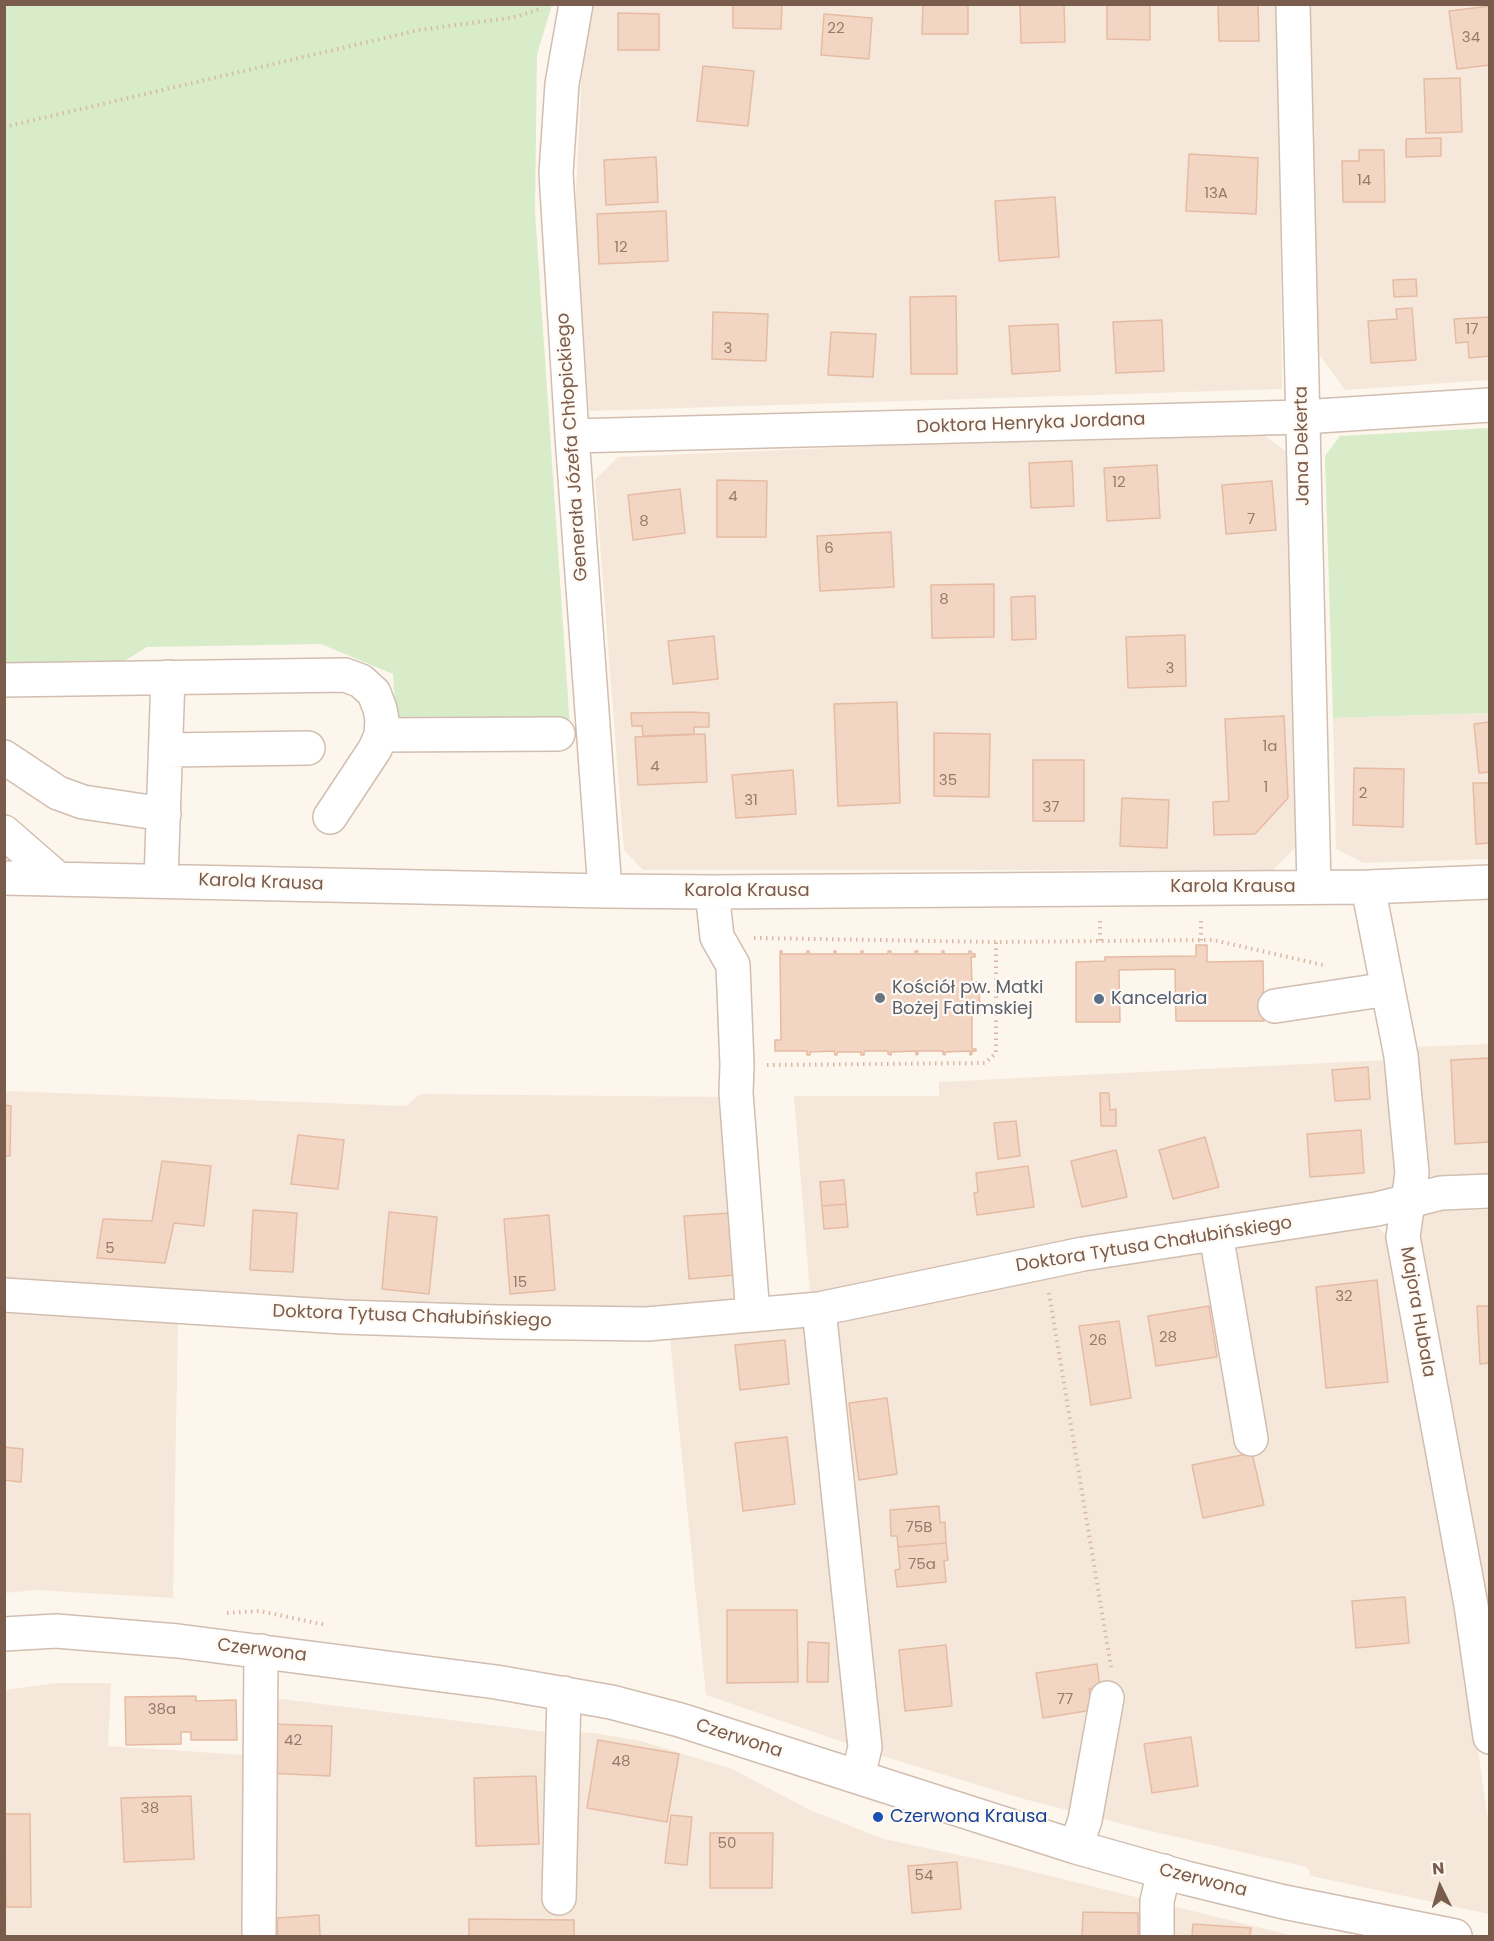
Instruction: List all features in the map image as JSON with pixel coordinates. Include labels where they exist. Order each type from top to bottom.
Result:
[{"type":"street","name":"Jana Dekerta","points":[[1293,4],[1314,887]]},
{"type":"street","name":"Generała Józefa Chłopickiego","points":[[560,6],[562,84],[556,173],[572,436],[605,891]]},
{"type":"street","name":"Doktora Henryka Jordana","points":[[572,436],[1302,417],[1490,405]]},
{"type":"street","points":[[4,680],[345,675],[361,681],[374,693],[382,720],[381,735],[375,749],[330,817]]},
{"type":"street","points":[[161,880],[168,677]]},
{"type":"street","points":[[381,735],[558,734]]},
{"type":"street","points":[[166,750],[308,748]]},
{"type":"street","points":[[4,758],[58,793],[83,802],[164,814]]},
{"type":"street","points":[[4,832],[58,879]]},
{"type":"street","name":"Karola Krausa","points":[[4,878],[712,892],[1368,887],[1490,882]]},
{"type":"street","name":"Majora Hubala","points":[[1368,887],[1401,1056],[1412,1173],[1403,1237],[1471,1605],[1490,1737]]},
{"type":"street","points":[[712,892],[717,937],[733,965],[736,1093],[753,1315]]},
{"type":"street","points":[[1275,1006],[1388,989]]},
{"type":"street","name":"Doktora Tytusa Chałubińskiego","points":[[4,1295],[343,1317],[647,1324],[819,1309],[1083,1254],[1377,1209],[1441,1193],[1490,1191]]},
{"type":"street","points":[[1216,1234],[1251,1439]]},
{"type":"street","points":[[819,1309],[865,1747],[858,1777]]},
{"type":"street","name":"Czerwona","points":[[4,1634],[56,1631],[261,1651],[496,1682],[611,1702],[680,1720],[1076,1847],[1402,1932],[1455,1936]]},
{"type":"street","points":[[259,1932],[261,1651]]},
{"type":"street","points":[[559,1898],[564,1693]]},
{"type":"street","points":[[1076,1847],[1085,1820],[1107,1698]]},
{"type":"street","points":[[1157,1936],[1157,1901],[1164,1871]]},
{"type":"path","points":[[4,127],[419,30],[516,17],[560,6]]},
{"type":"path","points":[[1100,914],[1100,941]]},
{"type":"path","points":[[1201,914],[1201,941]]},
{"type":"path","points":[[717,937],[996,942],[1213,940],[1334,967]]},
{"type":"path","points":[[737,1065],[985,1063],[996,1053],[996,942]]},
{"type":"path","points":[[1034,1264],[1047,1281],[1111,1666],[1107,1698]]},
{"type":"shaded area","points":[[1278,5],[1282,389],[589,411],[575,210],[582,69],[590,6]]},
{"type":"shaded area","points":[[1306,5],[1489,5],[1489,380],[1345,390],[1316,350]]},
{"type":"shaded area","points":[[1262,434],[1290,454],[1299,844],[1273,870],[643,870],[624,850],[595,480],[618,457],[949,443]]},
{"type":"shaded area","points":[[1489,713],[1489,859],[1363,863],[1336,849],[1333,718]]},
{"type":"shaded area","points":[[1489,1044],[1489,1178],[1436,1180],[1428,1174],[1415,1047]]},
{"type":"shaded area","points":[[1387,1060],[1396,1181],[1386,1194],[1145,1229],[810,1293],[794,1096],[939,1096],[939,1082]]},
{"type":"shaded area","points":[[5,1091],[406,1106],[420,1094],[730,1097],[744,1305],[661,1314],[365,1310],[5,1285]]},
{"type":"shaded area","points":[[1489,1210],[1489,1639],[1416,1223],[1423,1211]]},
{"type":"shaded area","points":[[1376,1226],[1388,1236],[1439,1523],[1456,1591],[1489,1828],[1489,1914],[1311,1876],[1307,1867],[1024,1799],[879,1755],[833,1327],[842,1318],[1051,1276]]},
{"type":"shaded area","points":[[4,1309],[178,1319],[173,1598],[35,1590],[5,1593]]},
{"type":"shaded area","points":[[799,1323],[808,1332],[853,1736],[846,1743],[706,1695],[670,1339]]},
{"type":"shaded area","points":[[57,1683],[111,1683],[108,1746],[246,1755],[249,1695],[539,1731],[594,1733],[641,1741],[732,1769],[812,1811],[884,1839],[1010,1866],[1294,1936],[5,1936],[4,1690]]},
{"type":"green space","points":[[4,5],[552,5],[537,54],[535,212],[570,728],[397,730],[393,674],[321,644],[147,647],[102,675],[5,674]]},
{"type":"green space","points":[[1489,428],[1489,713],[1333,718],[1325,456],[1340,436]]},
{"type":"building","points":[[733,4],[782,4],[781,29],[733,28]]},
{"type":"building","points":[[923,4],[968,4],[968,34],[922,34]]},
{"type":"building","points":[[1020,4],[1064,4],[1065,42],[1021,43]]},
{"type":"building","points":[[1107,4],[1150,4],[1150,40],[1107,39]]},
{"type":"building","points":[[1218,4],[1258,4],[1259,41],[1219,41]]},
{"type":"building","points":[[1490,6],[1490,65],[1457,69],[1449,11]]},
{"type":"building","points":[[618,13],[659,14],[659,50],[618,50]]},
{"type":"building","points":[[824,14],[872,18],[869,59],[821,55]]},
{"type":"building","points":[[703,66],[754,71],[748,126],[697,121]]},
{"type":"building","points":[[1460,78],[1462,132],[1426,133],[1424,79]]},
{"type":"building","points":[[1441,138],[1441,156],[1406,157],[1406,139]]},
{"type":"building","points":[[1359,150],[1384,150],[1385,202],[1343,202],[1342,161],[1359,161]]},
{"type":"building","points":[[1189,154],[1258,158],[1256,214],[1186,211]]},
{"type":"building","points":[[656,157],[658,202],[606,205],[604,160]]},
{"type":"building","points":[[1055,197],[1059,257],[999,261],[995,201]]},
{"type":"building","points":[[666,211],[668,261],[599,264],[597,214]]},
{"type":"building","points":[[1416,279],[1417,296],[1394,297],[1393,280]]},
{"type":"building","points":[[956,296],[957,374],[911,374],[910,297]]},
{"type":"building","points":[[1412,308],[1416,360],[1371,363],[1368,321],[1397,319],[1396,309]]},
{"type":"building","points":[[713,312],[768,314],[766,361],[712,359]]},
{"type":"building","points":[[1490,317],[1490,356],[1469,358],[1468,342],[1456,343],[1454,319]]},
{"type":"building","points":[[1162,320],[1164,371],[1116,373],[1113,322]]},
{"type":"building","points":[[1058,324],[1060,371],[1012,374],[1009,326]]},
{"type":"building","points":[[831,332],[876,334],[873,377],[828,375]]},
{"type":"building","points":[[1072,461],[1074,506],[1031,508],[1029,463]]},
{"type":"building","points":[[1157,465],[1160,518],[1107,521],[1104,468]]},
{"type":"building","points":[[717,480],[767,481],[766,537],[717,537]]},
{"type":"building","points":[[1272,481],[1276,530],[1226,534],[1222,485]]},
{"type":"building","points":[[680,489],[685,533],[633,540],[628,495]]},
{"type":"building","points":[[891,532],[894,587],[820,591],[817,536]]},
{"type":"building","points":[[994,584],[994,637],[932,638],[931,585]]},
{"type":"building","points":[[1035,596],[1036,639],[1012,640],[1011,597]]},
{"type":"building","points":[[1185,635],[1186,686],[1128,688],[1126,637]]},
{"type":"building","points":[[714,636],[718,679],[673,684],[668,641]]},
{"type":"building","points":[[897,702],[900,803],[838,806],[834,704]]},
{"type":"building","points":[[631,713],[709,713],[709,727],[694,727],[694,734],[643,736],[642,726],[632,726]]},
{"type":"building","points":[[1284,716],[1288,798],[1255,834],[1214,835],[1213,802],[1229,801],[1225,719]]},
{"type":"building","points":[[1490,722],[1490,772],[1479,773],[1474,724]]},
{"type":"building","points":[[934,733],[990,734],[989,797],[934,796]]},
{"type":"building","points":[[705,734],[707,782],[638,785],[635,737]]},
{"type":"building","points":[[1033,760],[1084,760],[1084,821],[1033,821]]},
{"type":"building","points":[[1354,768],[1404,769],[1403,827],[1353,825]]},
{"type":"building","points":[[793,770],[796,814],[736,818],[732,775]]},
{"type":"building","points":[[1473,783],[1490,783],[1490,843],[1476,844]]},
{"type":"building","points":[[1122,798],[1169,800],[1167,848],[1120,846]]},
{"type":"building","points":[[1196,945],[1207,945],[1207,962],[1263,961],[1264,1021],[1176,1021],[1175,969],[1119,970],[1120,1022],[1076,1022],[1076,962],[1105,961],[1105,957],[1196,956]]},
{"type":"building","name":"Kościół pw. Matki Bożej Fatimskiej","points":[[780,951],[782,954],[807,954],[809,951],[809,954],[834,954],[836,951],[836,954],[861,954],[863,951],[863,954],[888,954],[888,951],[891,951],[891,954],[915,954],[915,951],[918,951],[917,954],[942,954],[944,951],[944,954],[969,954],[971,951],[975,954],[975,957],[971,957],[972,982],[979,982],[980,1015],[972,1015],[972,1049],[976,1051],[972,1051],[970,1055],[970,1051],[945,1052],[945,1055],[943,1051],[918,1051],[916,1055],[916,1051],[891,1052],[891,1055],[888,1051],[864,1051],[864,1055],[861,1055],[861,1052],[837,1052],[835,1055],[834,1051],[810,1052],[810,1055],[807,1055],[807,1051],[775,1051],[775,1040],[781,1040]]},
{"type":"building","points":[[1490,1058],[1490,1142],[1455,1144],[1451,1060]]},
{"type":"building","points":[[1368,1067],[1370,1099],[1335,1101],[1332,1070]]},
{"type":"building","points":[[1100,1093],[1109,1093],[1110,1110],[1116,1109],[1116,1126],[1101,1126]]},
{"type":"building","points":[[4,1105],[11,1106],[10,1156],[4,1156]]},
{"type":"building","points":[[1016,1121],[1020,1156],[998,1159],[994,1123]]},
{"type":"building","points":[[1361,1130],[1364,1173],[1310,1177],[1307,1134]]},
{"type":"building","points":[[298,1135],[344,1140],[338,1189],[291,1184]]},
{"type":"building","points":[[1205,1137],[1219,1187],[1173,1199],[1159,1150]]},
{"type":"building","points":[[1116,1150],[1127,1197],[1082,1207],[1071,1161]]},
{"type":"building","points":[[162,1161],[211,1166],[204,1226],[174,1223],[165,1263],[97,1258],[103,1219],[152,1221]]},
{"type":"building","points":[[1028,1166],[1034,1207],[977,1215],[974,1193],[978,1192],[976,1173]]},
{"type":"building","points":[[844,1180],[846,1204],[822,1206],[820,1182]]},
{"type":"building","points":[[846,1204],[848,1227],[824,1229],[822,1206]]},
{"type":"building","points":[[253,1210],[297,1213],[293,1272],[250,1270]]},
{"type":"building","points":[[389,1212],[437,1217],[429,1294],[382,1289]]},
{"type":"building","points":[[730,1213],[735,1275],[689,1279],[684,1216]]},
{"type":"building","points":[[549,1215],[555,1290],[510,1294],[504,1219]]},
{"type":"building","points":[[1377,1280],[1388,1382],[1326,1388],[1316,1287]]},
{"type":"building","points":[[1209,1306],[1217,1357],[1156,1366],[1148,1316]]},
{"type":"building","points":[[1477,1306],[1490,1306],[1490,1363],[1480,1364]]},
{"type":"building","points":[[1119,1321],[1131,1398],[1091,1405],[1079,1326]]},
{"type":"building","points":[[785,1340],[789,1384],[740,1390],[735,1345]]},
{"type":"building","points":[[887,1398],[897,1474],[859,1480],[849,1403]]},
{"type":"building","points":[[787,1437],[795,1504],[743,1511],[735,1443]]},
{"type":"building","points":[[4,1447],[23,1449],[21,1482],[4,1480]]},
{"type":"building","points":[[1252,1453],[1264,1505],[1203,1518],[1192,1465]]},
{"type":"building","points":[[939,1506],[940,1523],[945,1522],[946,1543],[898,1547],[897,1536],[891,1536],[890,1510]]},
{"type":"building","points":[[946,1543],[948,1560],[944,1561],[946,1582],[897,1587],[895,1570],[900,1569],[898,1547]]},
{"type":"building","points":[[1405,1597],[1409,1643],[1356,1648],[1352,1601]]},
{"type":"building","points":[[727,1610],[797,1610],[798,1682],[727,1683]]},
{"type":"building","points":[[808,1642],[829,1643],[828,1682],[807,1682]]},
{"type":"building","points":[[946,1645],[952,1706],[905,1711],[899,1650]]},
{"type":"building","points":[[1097,1664],[1100,1687],[1089,1689],[1092,1710],[1043,1718],[1036,1673]]},
{"type":"building","points":[[196,1696],[196,1701],[236,1700],[237,1740],[191,1740],[191,1732],[181,1732],[181,1744],[126,1745],[125,1697]]},
{"type":"building","points":[[270,1724],[332,1726],[330,1776],[268,1773]]},
{"type":"building","points":[[1191,1737],[1198,1786],[1152,1793],[1144,1744]]},
{"type":"building","points":[[598,1740],[679,1754],[667,1822],[587,1808]]},
{"type":"building","points":[[536,1776],[539,1844],[476,1846],[474,1778]]},
{"type":"building","points":[[191,1796],[194,1859],[124,1862],[121,1798]]},
{"type":"building","points":[[5,1814],[30,1814],[31,1907],[6,1907]]},
{"type":"building","points":[[671,1815],[692,1817],[687,1865],[665,1863]]},
{"type":"building","points":[[710,1833],[773,1833],[772,1888],[710,1888]]},
{"type":"building","points":[[957,1862],[961,1909],[912,1913],[908,1866]]},
{"type":"building","points":[[1083,1912],[1138,1913],[1138,1936],[1082,1936]]},
{"type":"building","points":[[319,1915],[320,1936],[278,1936],[277,1918]]},
{"type":"building","points":[[469,1919],[574,1920],[574,1936],[469,1936]]},
{"type":"building","points":[[1193,1924],[1251,1928],[1250,1936],[1192,1936]]},
{"type":"place","name":"Kościół pw. Matki Bożej Fatimskiej","points":[[880,998]]},
{"type":"place","name":"Kancelaria","points":[[1099,999]]},
{"type":"place","name":"Czerwona Krausa","points":[[878,1817]]}]
